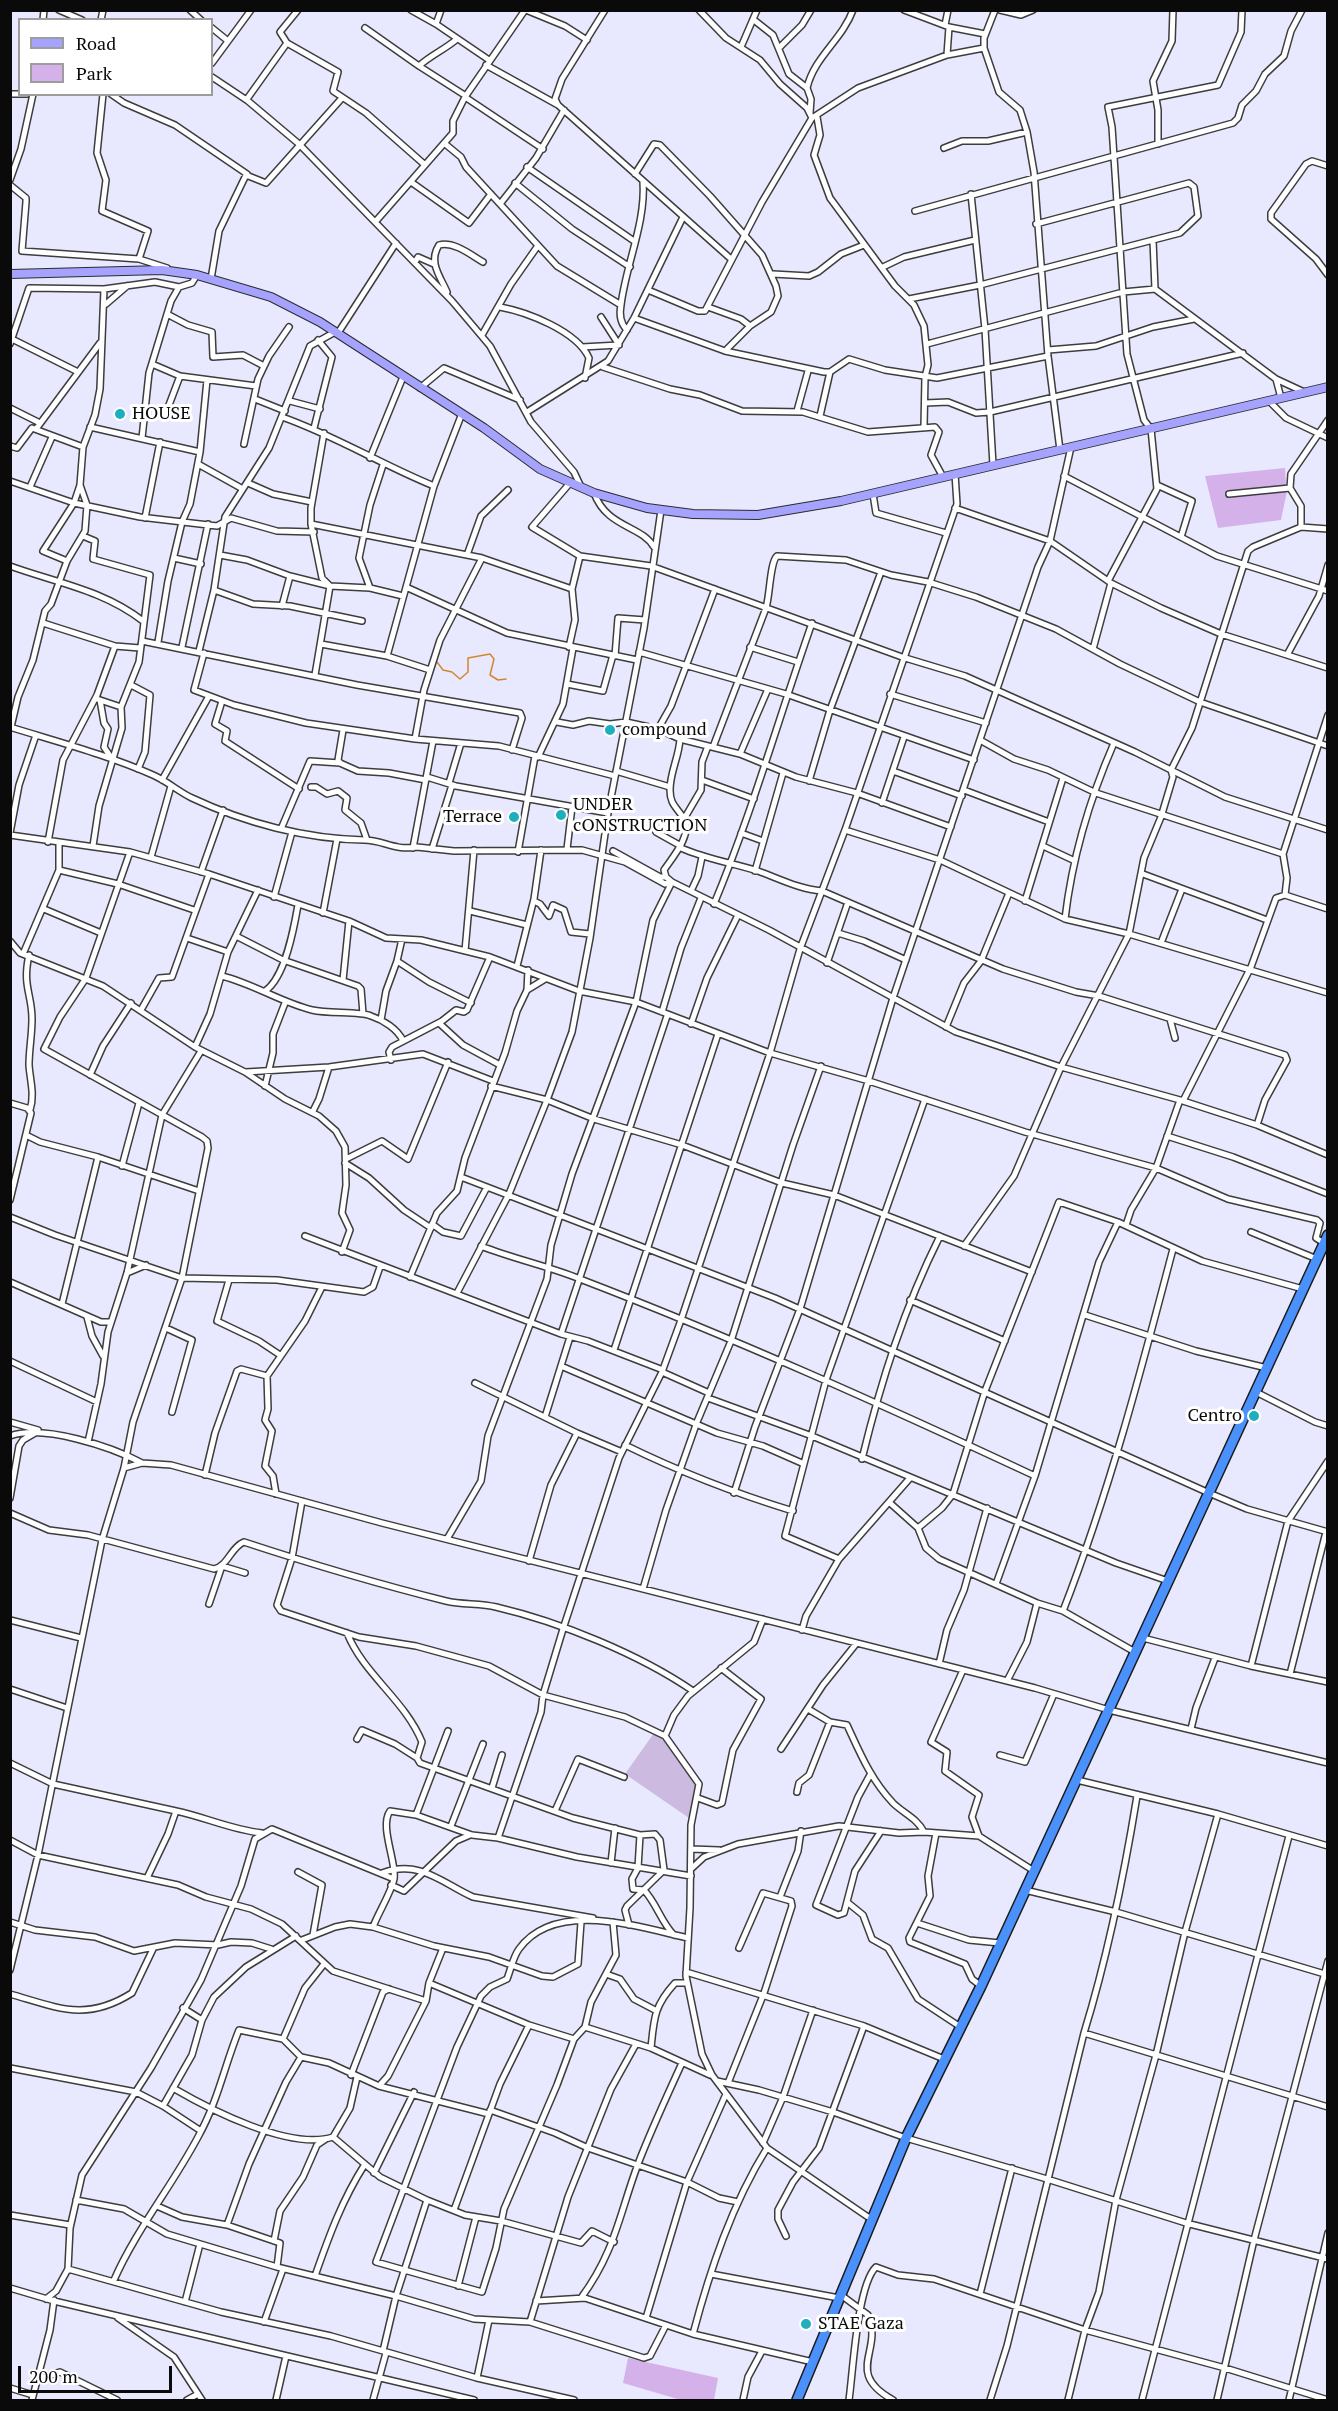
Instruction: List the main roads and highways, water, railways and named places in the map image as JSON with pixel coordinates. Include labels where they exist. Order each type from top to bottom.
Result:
[{"type":"highway","points":[[797,2400],[906,2138],[959,2026],[981,1986],[1326,1239]]},
{"type":"main road","points":[[10,274],[135,269],[178,271],[271,297],[310,315],[460,416],[484,428],[534,466],[594,493],[661,510],[693,514],[758,515],[873,494],[1328,387]]},
{"type":"waterway","points":[[437,662],[443,670],[452,672],[460,679],[468,672],[468,658],[490,654],[494,659],[490,675],[498,680],[506,679]]},
{"type":"place","name":"HOUSE","points":[[120,414]]},
{"type":"place","name":"compound","points":[[610,730]]},
{"type":"place","name":"UNDER cONSTRUCTION","points":[[561,815]]},
{"type":"place","name":"Terrace","points":[[514,817]]},
{"type":"place","name":"Centro","points":[[1254,1416]]},
{"type":"place","name":"STAE Gaza","points":[[806,2324]]}]
